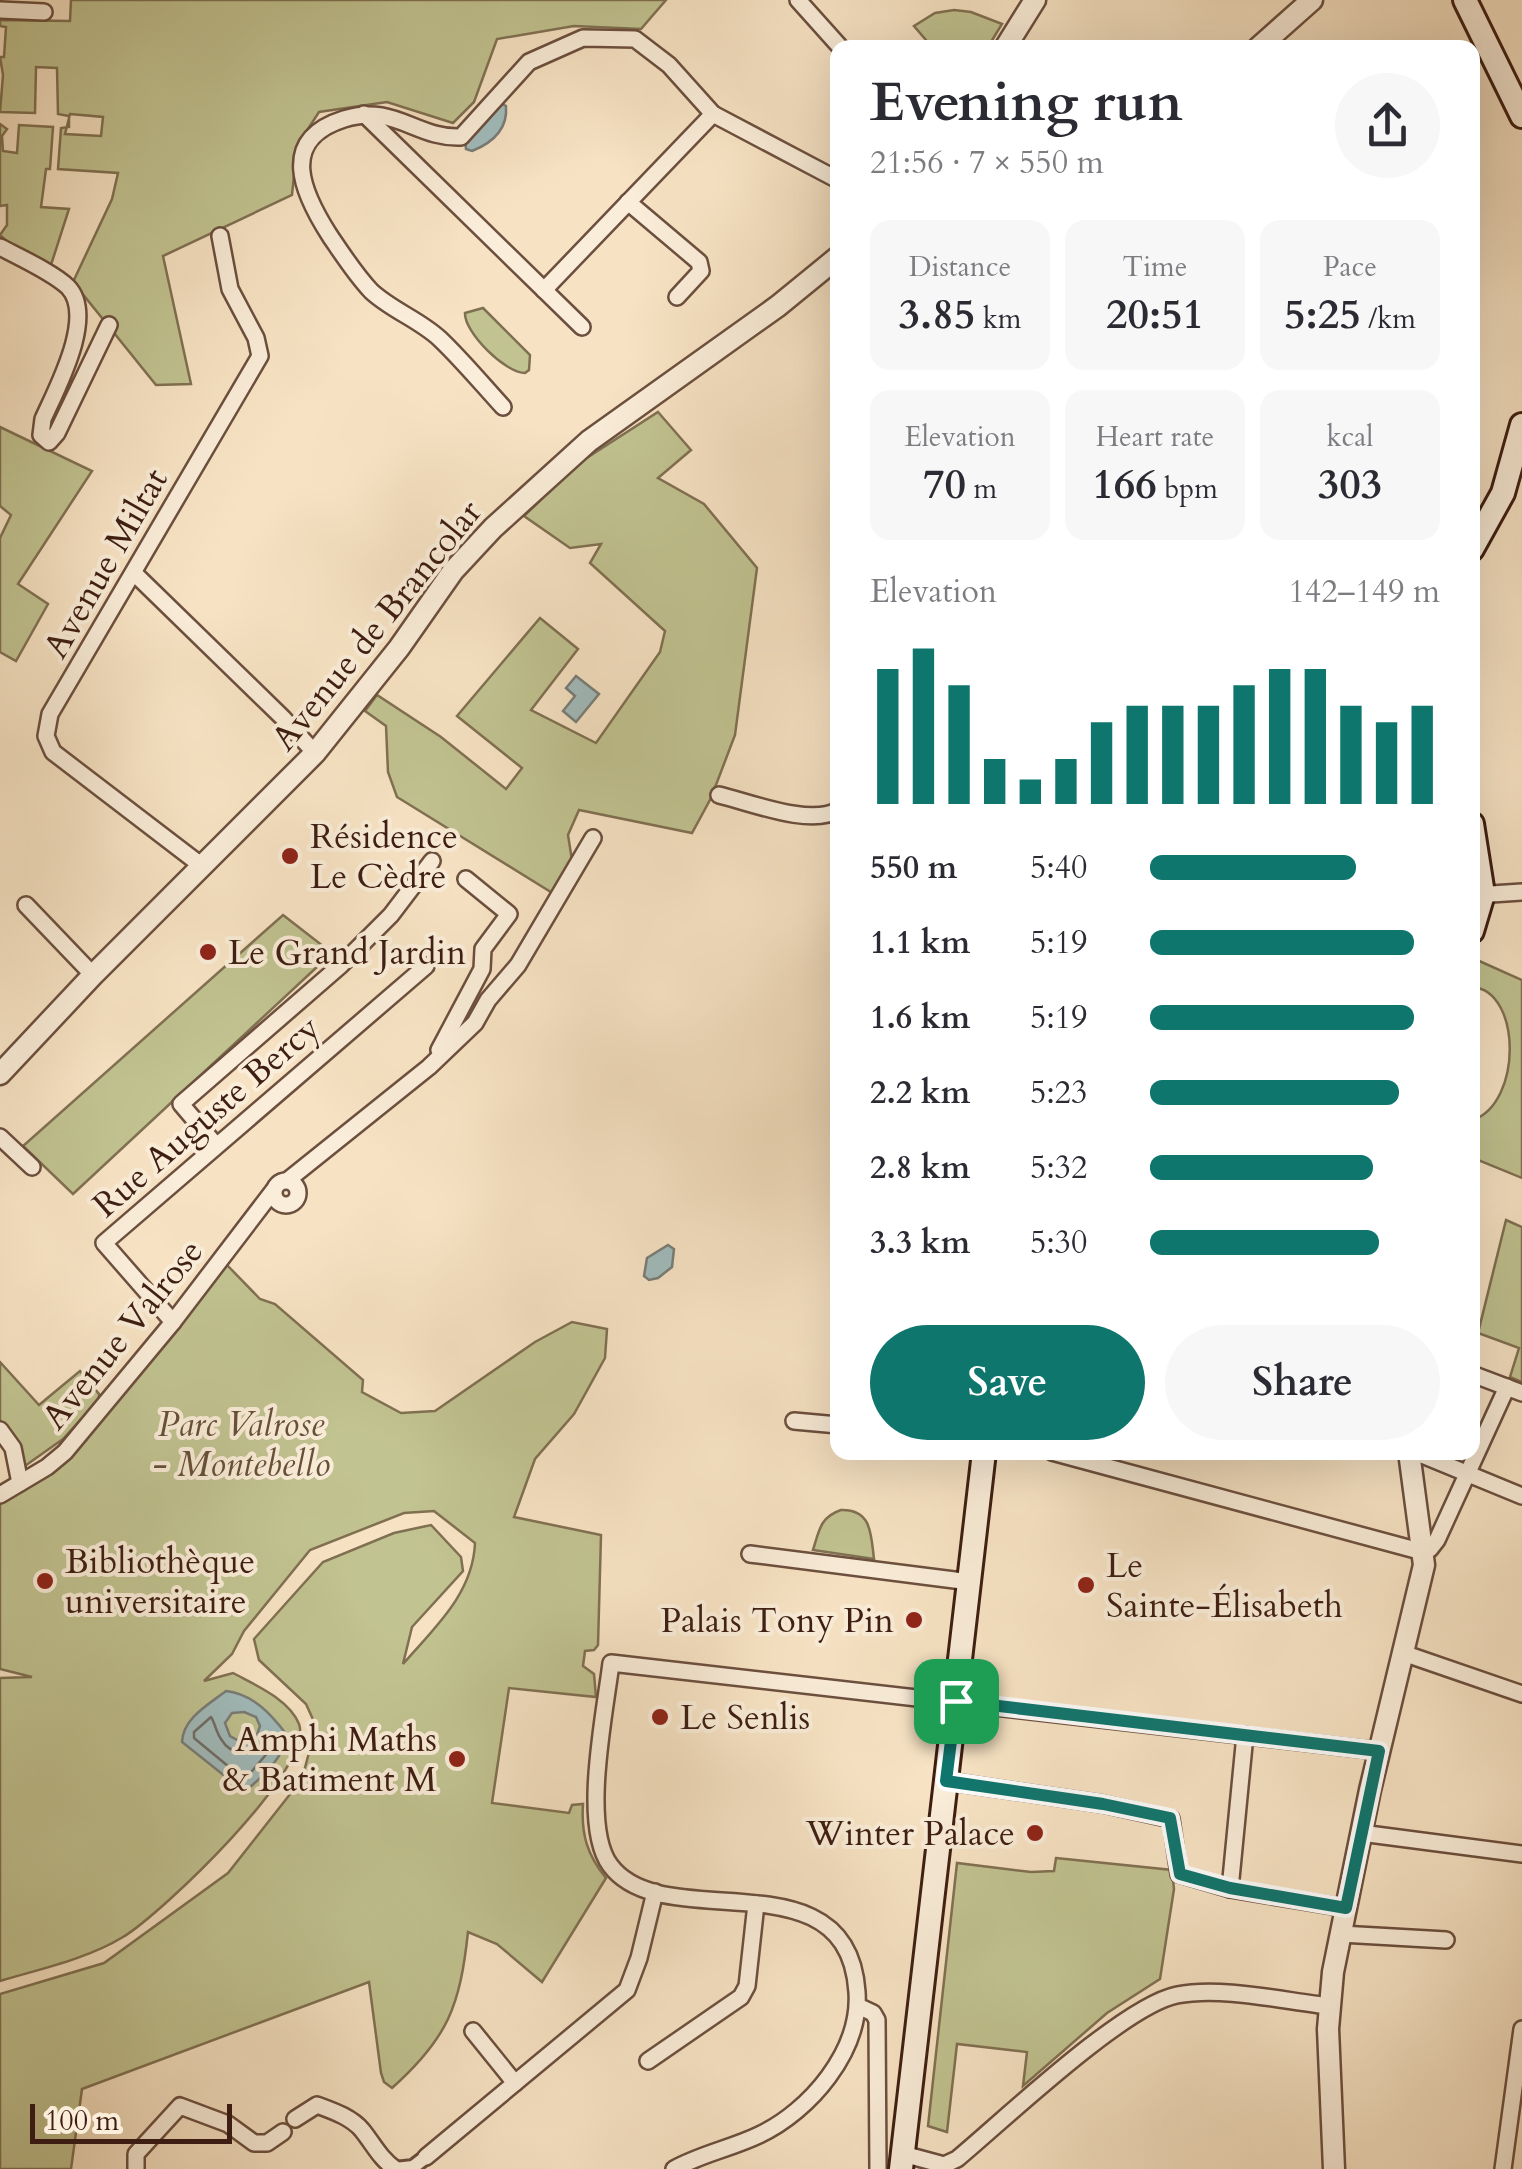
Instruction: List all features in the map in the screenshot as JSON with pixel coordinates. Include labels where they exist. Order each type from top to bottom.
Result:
[{"type":"main road","points":[[1465,0],[1522,116]]},
{"type":"main road","points":[[1480,535],[1503,493],[1522,425]]},
{"type":"main road","points":[[902,2162],[983,1460]]},
{"type":"street","points":[[798,0],[834,40]]},
{"type":"street","points":[[1010,40],[1034,0]]},
{"type":"street","points":[[1267,40],[1312,0]]},
{"type":"street","points":[[0,10],[44,12]]},
{"type":"street","points":[[503,406],[438,336],[374,294],[353,270],[307,200],[301,177],[303,154],[319,129],[364,114],[393,116],[442,138],[461,137],[528,62],[583,38],[635,39],[669,65],[713,114],[830,176]]},
{"type":"street","points":[[364,114],[582,327]]},
{"type":"street","points":[[544,290],[713,114]]},
{"type":"street","points":[[628,202],[699,262],[701,271],[677,297]]},
{"type":"street","name":"Avenue Miltat","points":[[202,866],[53,752],[46,736],[50,714],[260,356],[256,338],[230,289],[220,236]]},
{"type":"street","points":[[0,248],[68,287],[78,304],[80,324],[43,419],[42,435],[49,442],[57,433],[109,325]]},
{"type":"street","name":"Avenue de Brancolar","points":[[0,1074],[316,753],[399,648],[453,571],[494,528],[589,441],[778,306],[830,264]]},
{"type":"street","points":[[134,573],[316,753]]},
{"type":"street","points":[[719,795],[804,816],[830,815]]},
{"type":"street","name":"Avenue Valrose","points":[[0,1494],[66,1452],[273,1192],[278,1203],[294,1202],[297,1187],[288,1180],[429,1067],[475,1023],[488,1000],[518,965],[593,838]]},
{"type":"street","points":[[215,1144],[181,1104],[341,965],[392,914],[432,861]]},
{"type":"street","points":[[429,1067],[482,969],[483,950],[509,914],[466,879]]},
{"type":"street","points":[[1480,895],[1522,892]]},
{"type":"street","points":[[26,905],[94,975]]},
{"type":"street","name":"Rue Auguste Bercy","points":[[173,1322],[104,1243],[426,966]]},
{"type":"street","points":[[0,1137],[32,1167]]},
{"type":"street","points":[[1480,1377],[1514,1390],[1480,1451]]},
{"type":"street","points":[[794,1420],[830,1424]]},
{"type":"street","points":[[0,1430],[14,1448],[20,1484]]},
{"type":"street","points":[[1082,1460],[1423,1552],[1430,1550],[1437,1540],[1475,1460]]},
{"type":"street","points":[[1334,2169],[1329,2006],[1360,1833],[1422,1580],[1423,1552],[1410,1479],[1411,1460]]},
{"type":"street","points":[[1432,1460],[1522,1496]]},
{"type":"street","points":[[750,1554],[970,1582]]},
{"type":"street","points":[[1403,1653],[1522,1694]]},
{"type":"street","points":[[674,2169],[760,2135],[800,2110],[844,2048],[858,2006],[852,1964],[836,1936],[806,1914],[655,1892],[616,1873],[597,1838],[595,1814],[610,1663],[1379,1751]]},
{"type":"street","points":[[1230,1888],[1246,1736]]},
{"type":"street","points":[[946,1781],[1170,1818],[1180,1874],[1230,1888],[1346,1908]]},
{"type":"street","points":[[1360,1833],[1522,1854]]},
{"type":"street","points":[[296,2119],[317,2105],[342,2114],[361,2128],[378,2156],[395,2169],[413,2167],[627,1990],[655,1892]]},
{"type":"street","points":[[648,2061],[742,1996],[747,1986],[756,1904]]},
{"type":"street","points":[[1340,1934],[1446,1940]]},
{"type":"street","points":[[902,2162],[944,2164],[957,2159],[1116,2028],[1152,2004],[1177,1995],[1210,1992],[1329,2006]]},
{"type":"street","points":[[858,2006],[873,2013],[877,2020],[877,2164]]},
{"type":"street","points":[[1503,2169],[1522,2029]]},
{"type":"street","points":[[473,2031],[515,2083]]},
{"type":"street","points":[[136,2169],[136,2154],[180,2106],[228,2124],[254,2142],[267,2142],[283,2132]]},
{"type":"green space","points":[[71,0],[666,0],[641,29],[574,26],[497,39],[474,102],[453,123],[387,102],[319,112],[297,146],[292,195],[163,256],[191,384],[156,385],[73,282],[112,199],[118,173],[58,169],[61,128],[67,127],[65,134],[101,136],[103,117],[70,114],[69,118],[58,114],[57,68],[36,67],[35,113],[0,112],[0,57],[4,57],[6,27],[0,26],[0,20],[70,21]]},
{"type":"green space","points":[[971,12],[1002,24],[992,40],[926,40],[914,26],[935,13]]},
{"type":"green space","points":[[0,124],[7,129],[2,136],[3,151],[17,153],[19,125],[53,127],[50,169],[46,169],[41,207],[69,209],[50,268],[0,235],[7,225],[7,205],[0,206]]},
{"type":"green space","points":[[483,308],[530,355],[529,370],[525,373],[497,359],[471,330],[465,313]]},
{"type":"green space","points":[[658,412],[691,450],[658,478],[704,504],[757,568],[735,735],[711,798],[692,833],[579,810],[568,835],[572,860],[554,894],[397,797],[388,772],[386,726],[365,711],[377,695],[441,737],[506,789],[522,768],[457,716],[540,618],[578,649],[531,710],[596,743],[660,652],[665,631],[590,563],[601,544],[570,548],[524,516],[579,463]]},
{"type":"green space","points":[[0,427],[92,471],[18,584],[48,604],[16,661],[0,652],[0,538],[11,515],[0,506]]},
{"type":"green space","points":[[283,915],[332,953],[73,1194],[23,1146]]},
{"type":"green space","points":[[1480,961],[1522,980],[1522,1178],[1480,1161],[1480,1116],[1501,1093],[1510,1049],[1501,1008],[1489,993],[1480,990]]},
{"type":"green space","points":[[1506,1220],[1522,1227],[1522,1382],[1510,1377],[1519,1348],[1480,1334]]},
{"type":"green space","name":"Parc Valrose - Montebello","points":[[227,1265],[260,1299],[275,1304],[363,1380],[362,1392],[401,1413],[435,1411],[535,1342],[572,1322],[607,1329],[605,1358],[574,1414],[535,1459],[514,1517],[601,1535],[598,1645],[585,1651],[583,1666],[594,1674],[596,1697],[509,1688],[492,1803],[569,1813],[572,1805],[583,1804],[587,1844],[606,1878],[542,1982],[497,1944],[468,1932],[461,1981],[448,2019],[426,2053],[392,2088],[381,2073],[369,1982],[82,2089],[71,2169],[0,2169],[0,1994],[104,1963],[228,1873],[302,1779],[316,1726],[306,1704],[259,1660],[254,1639],[323,1562],[394,1533],[431,1525],[461,1557],[463,1571],[412,1627],[403,1664],[450,1609],[473,1561],[475,1543],[434,1511],[404,1513],[310,1550],[244,1631],[232,1654],[204,1681],[233,1673],[288,1707],[299,1724],[298,1745],[284,1773],[200,1871],[123,1937],[63,1963],[0,1981],[0,1678],[32,1677],[0,1669],[0,1503],[64,1458]]},
{"type":"green space","points":[[0,1362],[39,1405],[80,1371],[99,1394],[99,1400],[63,1439],[22,1468],[16,1442],[0,1420]]},
{"type":"green space","points":[[841,1510],[864,1519],[874,1559],[813,1550],[824,1521]]},
{"type":"green space","points":[[1056,1858],[1172,1870],[1174,1889],[1160,1979],[1107,2013],[1023,2086],[1027,2052],[957,2044],[947,2132],[928,2126],[957,1863],[1054,1871]]},
{"type":"water","points":[[497,101],[506,106],[501,129],[486,144],[472,151],[466,149],[465,140]]},
{"type":"water","points":[[576,676],[599,694],[576,722],[563,711],[575,696],[566,688]]},
{"type":"water","points":[[668,1245],[674,1249],[672,1267],[649,1280],[644,1276],[647,1258]]},
{"type":"water","points":[[226,1691],[253,1701],[287,1735],[278,1758],[248,1789],[236,1785],[182,1742],[192,1719]],"holes":[[[232,1713],[256,1717],[260,1726],[257,1735],[243,1743],[230,1736],[225,1723]]]},
{"type":"place","name":"Résidence Le Cèdre","points":[[290,856]]},
{"type":"place","name":"Le Grand Jardin","points":[[208,952]]},
{"type":"place","name":"Bibliothèque universitaire","points":[[45,1581]]},
{"type":"place","name":"Le Sainte-Élisabeth","points":[[1086,1585]]},
{"type":"place","name":"Palais Tony Pin","points":[[914,1620]]},
{"type":"place","name":"Le Senlis","points":[[660,1717]]},
{"type":"place","name":"Amphi Maths & Batiment M","points":[[457,1759]]},
{"type":"place","name":"Winter Palace","points":[[1035,1833]]},
{"type":"route","points":[[956,1701],[1379,1751],[1346,1908],[1230,1888],[1180,1874],[1170,1818],[946,1781],[956,1701]]}]
